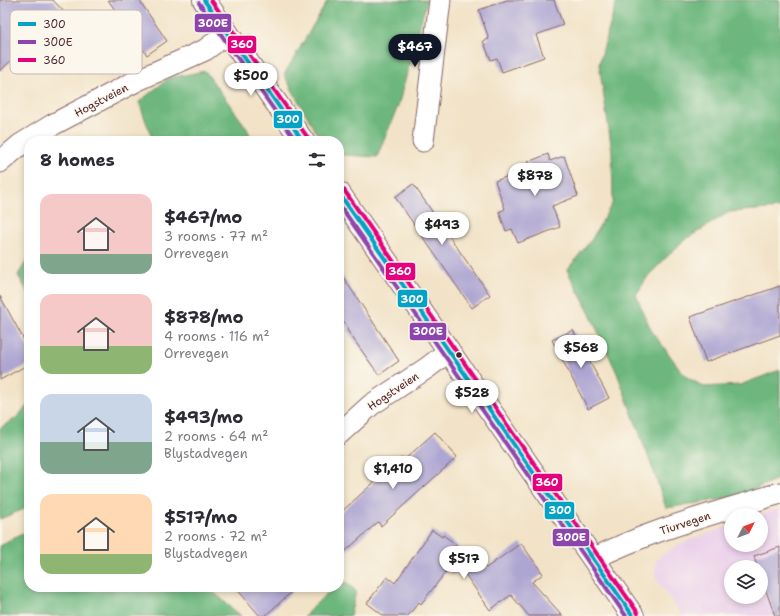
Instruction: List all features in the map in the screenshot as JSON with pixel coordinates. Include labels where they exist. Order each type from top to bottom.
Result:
[{"type":"main road","points":[[204,0],[300,136]]},
{"type":"main road","points":[[344,200],[633,616]]},
{"type":"street","points":[[423,141],[440,0]]},
{"type":"street","name":"Hogstveien","points":[[35,136],[54,124],[138,80],[205,50],[228,33]]},
{"type":"street","name":"Hogstveien","points":[[0,162],[24,143]]},
{"type":"street","name":"Hogstveien","points":[[344,429],[370,405],[427,368],[449,351]]},
{"type":"street","name":"Tiurvegen","points":[[593,559],[644,536],[780,493]]},
{"type":"shaded area","points":[[780,508],[780,616],[682,616],[655,577],[656,560],[677,545],[724,528],[724,552],[768,552],[768,512]]},
{"type":"green space","points":[[328,0],[427,0],[398,106],[377,157],[344,155],[344,136],[318,136],[284,75]]},
{"type":"green space","points":[[617,0],[780,0],[780,208],[729,212],[683,241],[648,276],[636,295],[651,330],[685,376],[704,387],[740,385],[780,370],[780,478],[736,497],[666,508],[617,373],[589,312],[567,270],[592,239],[613,202],[612,151],[599,64]]},
{"type":"green space","points":[[205,71],[246,127],[250,136],[151,136],[139,102],[169,78]]},
{"type":"green space","points":[[24,265],[24,286],[18,275]]},
{"type":"green space","points":[[24,409],[24,509],[0,519],[0,428],[16,418]]},
{"type":"green space","points":[[24,533],[24,592],[213,592],[241,616],[0,616],[0,546]]},
{"type":"green space","points":[[346,582],[356,591],[350,616],[304,616],[330,592],[344,592],[344,583]]},
{"type":"building","points":[[0,0],[53,0],[62,10],[10,10],[10,62],[0,71]]},
{"type":"building","points":[[108,0],[139,0],[167,41],[147,55],[142,48],[142,10],[115,10]]},
{"type":"building","points":[[507,0],[554,0],[563,25],[536,35],[544,57],[502,72],[497,58],[491,60],[483,41],[489,39],[479,10]]},
{"type":"building","points":[[548,154],[550,161],[564,156],[578,196],[552,206],[560,227],[518,243],[512,229],[506,231],[499,212],[505,209],[495,181],[530,168],[528,162]]},
{"type":"building","points":[[413,184],[490,295],[472,308],[395,197]]},
{"type":"building","points":[[344,278],[399,361],[379,375],[347,330],[349,329],[344,322]]},
{"type":"building","points":[[780,286],[780,335],[706,362],[690,317]]},
{"type":"building","points":[[0,296],[24,340],[24,367],[0,380]]},
{"type":"building","points":[[573,330],[609,398],[588,409],[552,340]]},
{"type":"building","points":[[435,432],[457,457],[381,526],[378,522],[344,553],[344,509],[402,457],[404,460]]},
{"type":"building","points":[[432,530],[442,537],[443,535],[457,545],[456,547],[486,568],[521,543],[543,574],[532,582],[563,616],[529,616],[511,595],[490,610],[460,567],[453,574],[448,569],[421,604],[419,602],[408,616],[384,616],[367,603],[387,577],[395,583]]},
{"type":"building","points":[[780,547],[780,616],[775,616],[768,596],[768,560],[755,560],[754,556]]},
{"type":"building","points":[[239,592],[291,592],[265,616],[260,616]]},
{"type":"transit line","name":"300","points":[[204,0],[299,136]]},
{"type":"transit line","name":"360","points":[[211,0],[307,136]]},
{"type":"transit line","name":"300E","points":[[199,3],[292,136]]},
{"type":"transit line","name":"360","points":[[344,190],[638,613]]},
{"type":"transit line","name":"300","points":[[344,200],[633,616]]},
{"type":"transit line","name":"300E","points":[[344,211],[626,616]]}]
